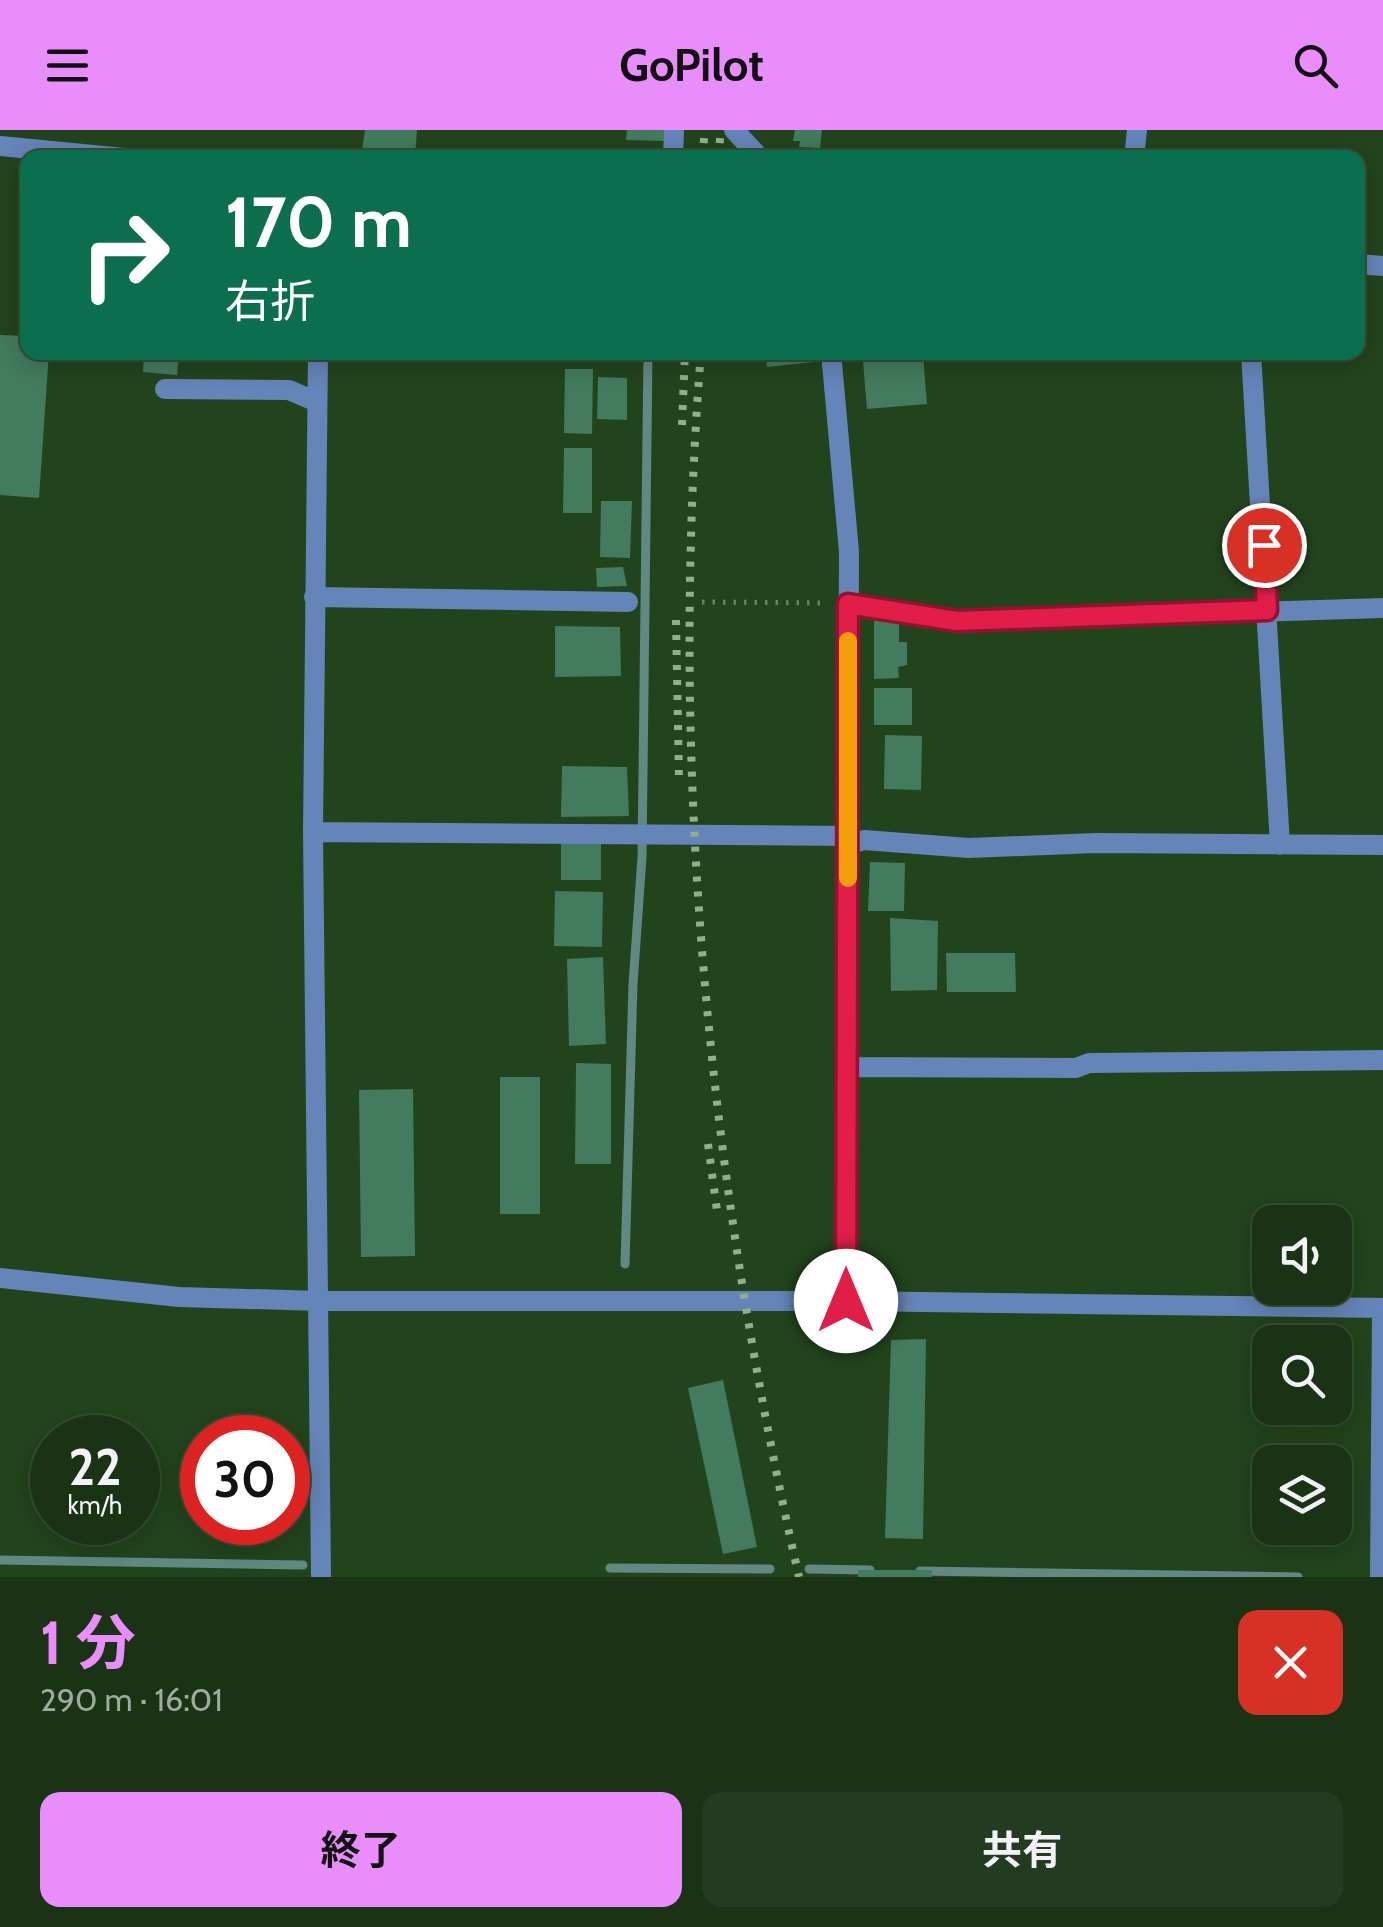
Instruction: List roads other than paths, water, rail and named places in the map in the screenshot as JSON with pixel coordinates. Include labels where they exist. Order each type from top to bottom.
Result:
[{"type":"street","points":[[734,130],[753,150]]},
{"type":"street","points":[[0,146],[41,150]]},
{"type":"street","points":[[318,360],[313,832],[321,1577]]},
{"type":"street","points":[[832,360],[848,552],[846,1301]]},
{"type":"street","points":[[1251,360],[1280,845]]},
{"type":"street","points":[[164,389],[289,390],[317,402]]},
{"type":"street","points":[[314,596],[628,602]]},
{"type":"street","points":[[848,604],[957,621],[1383,608]]},
{"type":"street","points":[[313,832],[864,840],[968,848],[1096,842],[1383,845]]},
{"type":"street","points":[[848,1067],[1076,1068],[1089,1063],[1189,1060],[1383,1060]]},
{"type":"street","points":[[0,1278],[180,1296],[321,1301],[846,1301],[1383,1308],[1379,1571]]},
{"type":"waterway","points":[[625,1264],[633,984],[642,857],[648,360]]},
{"type":"waterway","points":[[0,1560],[303,1565]]},
{"type":"waterway","points":[[610,1568],[770,1569]]},
{"type":"waterway","points":[[809,1569],[870,1570]]},
{"type":"waterway","points":[[920,1571],[1298,1577]]},
{"type":"railway","points":[[703,150],[705,130]]},
{"type":"railway","points":[[719,150],[721,130]]},
{"type":"railway","points":[[682,425],[685,360]]},
{"type":"railway","points":[[701,360],[692,506],[690,660],[704,968],[719,1122],[741,1274],[767,1426],[799,1577]]},
{"type":"railway","points":[[676,620],[679,780]]},
{"type":"railway","points":[[708,1144],[718,1218]]}]
